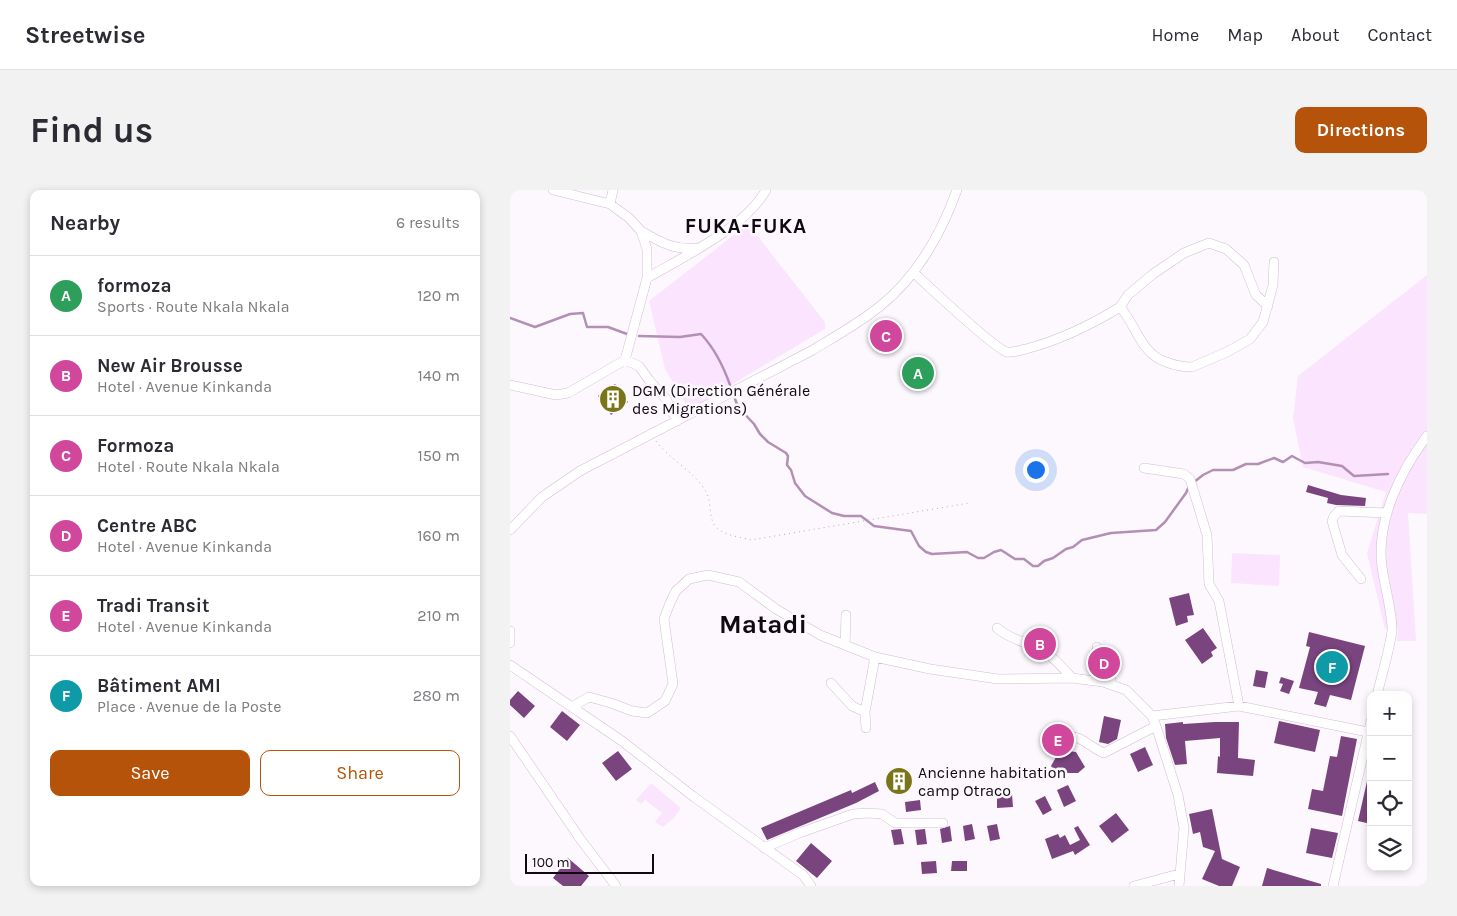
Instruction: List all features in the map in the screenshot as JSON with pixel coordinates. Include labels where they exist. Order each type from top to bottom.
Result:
[{"type":"street","points":[[553,190],[610,204],[641,231],[665,244],[681,249],[699,247]]},
{"type":"street","points":[[610,204],[613,190]]},
{"type":"street","points":[[647,278],[734,225],[750,212],[766,190]]},
{"type":"street","points":[[510,530],[542,497],[580,471],[845,331],[880,306],[914,272],[936,238],[957,190]]},
{"type":"street","points":[[510,385],[556,395],[568,393],[625,360],[647,278],[647,249],[641,231]]},
{"type":"street","points":[[914,272],[993,343],[1006,352],[1032,347],[1062,337],[1120,307],[1128,295],[1153,274],[1184,253],[1209,244],[1226,249],[1244,265],[1256,295],[1268,306]]},
{"type":"street","points":[[1120,307],[1127,315],[1143,346],[1150,354],[1159,360],[1192,367],[1227,352],[1250,339],[1263,322],[1268,306],[1273,285],[1274,262]]},
{"type":"street","points":[[625,360],[639,366],[666,399],[677,421]]},
{"type":"street","points":[[1378,691],[1392,630],[1381,556],[1382,537],[1387,514],[1396,490],[1410,460],[1427,436]]},
{"type":"street","points":[[1144,468],[1184,474],[1190,479],[1207,535],[1209,584],[1219,601],[1239,706]]},
{"type":"street","points":[[1361,579],[1342,555],[1332,521],[1334,516],[1339,511],[1387,514]]},
{"type":"street","points":[[572,708],[589,697],[632,711],[647,713],[665,702],[673,684],[664,619],[676,590],[689,579],[708,574],[739,582],[776,609],[820,636],[875,657],[930,669],[998,679],[1072,678],[1104,682],[1126,690],[1152,716],[1156,726],[1178,795],[1184,828],[1179,886]]},
{"type":"street","points":[[845,645],[846,615]]},
{"type":"street","points":[[997,628],[1007,636],[1040,649],[1072,678]]},
{"type":"street","points":[[510,631],[510,643]]},
{"type":"street","points":[[1097,647],[1107,666],[1112,685]]},
{"type":"street","points":[[866,728],[865,712],[875,657]]},
{"type":"street","points":[[510,665],[622,741],[694,797],[803,876],[811,886]]},
{"type":"street","points":[[831,683],[852,706],[865,712]]},
{"type":"street","points":[[1152,716],[1239,706],[1367,732]]},
{"type":"street","points":[[1059,738],[1068,736],[1082,738],[1096,750],[1104,753],[1156,726]]},
{"type":"street","points":[[510,736],[581,840],[616,886]]},
{"type":"street","points":[[1333,886],[1367,736]]},
{"type":"street","points":[[764,848],[853,814],[882,814],[896,823],[943,823]]},
{"type":"street","points":[[1134,886],[1179,874]]},
{"type":"path","points":[[652,434],[663,450],[698,482],[707,493],[711,504],[712,522],[715,526],[719,530],[738,537],[752,540],[969,503]]},
{"type":"shaded area","points":[[748,224],[825,322],[825,329],[689,410],[665,369],[649,301]]},
{"type":"shaded area","points":[[1427,275],[1427,514],[1408,513],[1416,641],[1397,641],[1398,630],[1385,629],[1367,553],[1386,492],[1303,467],[1293,418],[1298,376]]},
{"type":"shaded area","points":[[916,360],[929,378],[919,385],[906,367]]},
{"type":"shaded area","points":[[1232,553],[1280,555],[1279,586],[1231,583]]},
{"type":"shaded area","points":[[651,783],[681,808],[674,818],[663,827],[655,822],[662,813],[645,800],[641,804],[636,800]]},
{"type":"building","name":"DGM (Direction Générale des Migrations)","points":[[615,384],[628,402],[611,415],[598,396]]},
{"type":"building","points":[[1308,485],[1341,495],[1366,498],[1365,506],[1327,503],[1328,498],[1306,492]]},
{"type":"building","points":[[1189,593],[1194,615],[1187,616],[1188,622],[1176,626],[1169,598]]},
{"type":"building","points":[[1203,628],[1217,648],[1211,652],[1213,656],[1202,664],[1185,640]]},
{"type":"building","points":[[1309,632],[1365,646],[1351,700],[1330,695],[1326,707],[1314,704],[1318,692],[1299,688],[1310,647],[1306,646]]},
{"type":"building","points":[[1256,670],[1268,672],[1265,688],[1253,686]]},
{"type":"building","points":[[1281,677],[1294,681],[1289,694],[1280,691],[1283,684],[1279,683]]},
{"type":"building","points":[[518,691],[535,706],[524,718],[510,705],[510,700]]},
{"type":"building","points":[[562,711],[580,725],[567,741],[550,727]]},
{"type":"building","points":[[1104,716],[1121,720],[1117,739],[1108,744],[1099,742]]},
{"type":"building","points":[[1279,721],[1320,730],[1315,752],[1274,743]]},
{"type":"building","points":[[1183,722],[1183,724],[1239,722],[1238,758],[1255,760],[1253,776],[1217,773],[1218,756],[1220,757],[1220,738],[1185,741],[1187,764],[1175,765],[1166,738],[1165,724]]},
{"type":"building","points":[[1341,736],[1357,739],[1342,816],[1308,809],[1312,789],[1323,791],[1330,756],[1337,757]]},
{"type":"building","points":[[1145,747],[1153,765],[1138,772],[1130,754]]},
{"type":"building","points":[[1060,750],[1076,752],[1085,767],[1078,773],[1056,773],[1051,766]]},
{"type":"building","points":[[618,751],[632,769],[616,781],[602,763]]},
{"type":"building","name":"Ancienne habitation camp Otraco","points":[[904,773],[908,782],[894,788],[890,779]]},
{"type":"building","points":[[1367,781],[1367,823],[1358,821]]},
{"type":"building","points":[[875,782],[879,791],[856,803],[767,840],[761,828],[851,790],[852,793]]},
{"type":"building","points":[[1068,785],[1076,801],[1064,807],[1057,790]]},
{"type":"building","points":[[1012,794],[1013,807],[997,808],[997,795]]},
{"type":"building","points":[[1045,796],[1052,810],[1043,815],[1035,801]]},
{"type":"building","name":"Ancienne habitation camp Otraco","points":[[920,800],[921,810],[906,812],[905,802]]},
{"type":"building","points":[[1212,809],[1222,859],[1240,867],[1232,886],[1219,886],[1202,879],[1215,851],[1203,847],[1200,832],[1193,834],[1189,814]]},
{"type":"building","points":[[1116,813],[1129,830],[1112,843],[1099,826]]},
{"type":"building","name":"Ancienne habitation camp Otraco","points":[[972,824],[975,839],[965,841],[963,826]]},
{"type":"building","name":"Ancienne habitation camp Otraco","points":[[997,824],[1000,839],[990,841],[987,826]]},
{"type":"building","name":"Ancienne habitation camp Otraco","points":[[950,826],[952,841],[942,843],[940,829]]},
{"type":"building","points":[[1078,826],[1090,845],[1075,855],[1073,851],[1052,859],[1045,839],[1058,834],[1060,838],[1065,835],[1070,845],[1080,840],[1074,828]]},
{"type":"building","points":[[1311,828],[1338,833],[1332,858],[1306,853]]},
{"type":"building","name":"Ancienne habitation camp Otraco","points":[[901,829],[904,844],[894,845],[891,830]]},
{"type":"building","name":"Ancienne habitation camp Otraco","points":[[925,829],[927,844],[917,845],[915,830]]},
{"type":"building","points":[[811,843],[832,861],[817,878],[796,861]]},
{"type":"building","points":[[568,858],[589,876],[581,886],[563,886],[553,878]]},
{"type":"building","points":[[936,861],[937,873],[922,874],[921,862]]},
{"type":"building","points":[[952,861],[967,861],[967,871],[951,871]]},
{"type":"building","points":[[1267,868],[1321,884],[1321,886],[1262,886]]},
{"type":"waterway","points":[[510,318],[535,327],[570,314],[583,313],[587,327],[608,327],[627,334]]},
{"type":"waterway","points":[[639,336],[680,337],[701,334],[718,358],[730,385]]},
{"type":"waterway","points":[[735,399],[738,407],[754,424],[760,434],[768,442],[786,453],[788,456],[787,465],[791,470],[795,483],[805,496],[832,513],[844,516],[861,516],[874,526],[911,531],[919,546],[932,554],[967,552],[978,558],[984,558],[1001,550],[1015,559],[1024,559],[1033,566],[1038,566],[1082,540],[1111,533],[1156,530],[1165,522],[1189,486],[1213,470],[1233,470],[1246,464],[1258,464],[1274,458],[1283,462],[1292,456],[1305,463],[1318,462],[1342,466],[1354,476],[1388,474]]},
{"type":"place","name":"Formoza","points":[[886,336]]},
{"type":"place","name":"formoza","points":[[918,373]]},
{"type":"place","name":"DGM (Direction Générale des Migrations)","points":[[613,399]]},
{"type":"place","name":"New Air Brousse","points":[[1040,644]]},
{"type":"place","name":"Centre ABC","points":[[1104,663]]},
{"type":"place","name":"Bâtiment AMI","points":[[1332,667]]},
{"type":"place","name":"Tradi Transit","points":[[1058,740]]},
{"type":"place","name":"Ancienne habitation camp Otraco","points":[[899,781]]},
{"type":"district","name":"FUKA-FUKA","points":[[746,226]]},
{"type":"district","name":"Matadi","points":[[763,624]]}]
